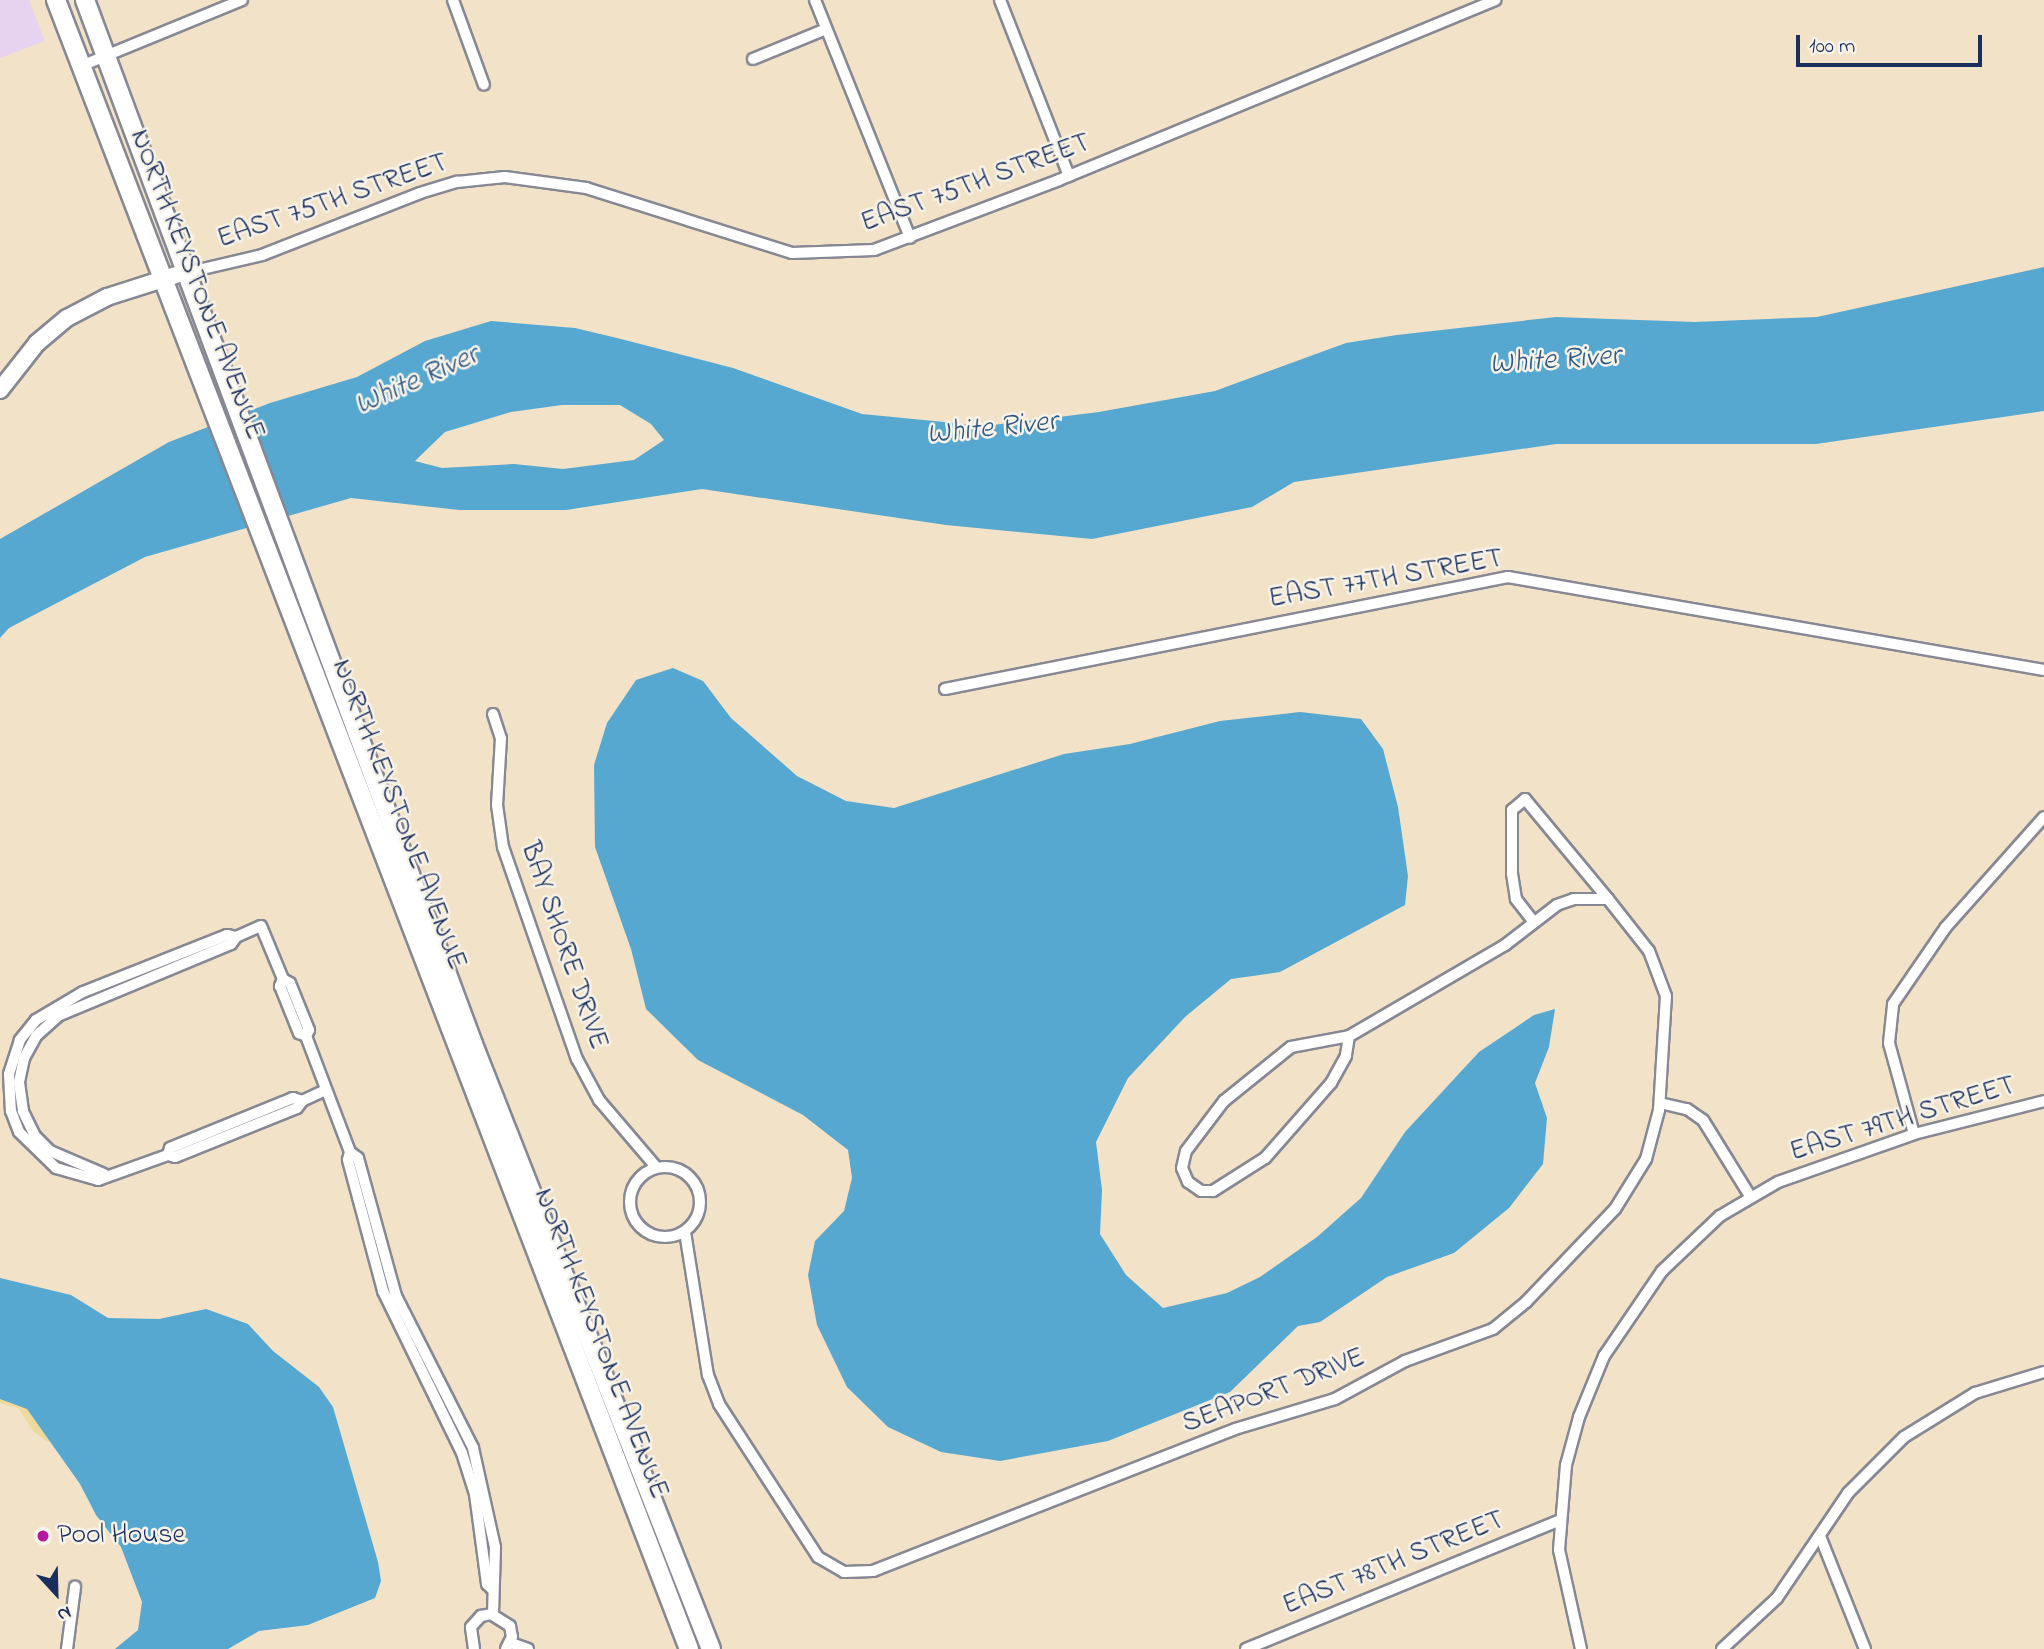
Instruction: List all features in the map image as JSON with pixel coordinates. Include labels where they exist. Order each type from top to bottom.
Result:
[{"type":"main road","name":"NORTH KEYSTONE AVENUE","points":[[56,0],[81,66],[230,391],[334,697],[688,1649]]},
{"type":"main road","name":"NORTH KEYSTONE AVENUE","points":[[85,0],[106,56],[211,398],[334,697],[711,1649]]},
{"type":"street","points":[[81,66],[242,0]]},
{"type":"street","points":[[453,0],[484,85]]},
{"type":"street","points":[[815,0],[911,238]]},
{"type":"street","points":[[1000,0],[1069,176]]},
{"type":"street","name":"EAST 75TH STREET","points":[[175,275],[262,255],[420,193],[494,178],[539,179],[586,188],[792,253],[851,254],[911,238],[1069,176],[1494,0]]},
{"type":"street","points":[[753,59],[826,29]]},
{"type":"street","points":[[0,390],[37,343],[67,318],[107,297],[175,275]]},
{"type":"street","name":"EAST 77TH STREET","points":[[945,689],[1508,577],[2044,670]]},
{"type":"street","name":"BAY SHORE DRIVE","points":[[493,714],[501,738],[497,805],[503,847],[577,1059],[599,1100],[657,1168]]},
{"type":"street","name":"SEAPORT DRIVE","points":[[685,1232],[715,1395],[810,1547],[838,1570],[873,1571],[1235,1429],[1356,1390],[1405,1361],[1493,1329],[1526,1302],[1627,1193],[1646,1159],[1660,1103],[1666,996],[1649,951],[1525,799],[1512,810],[1512,874],[1516,899],[1533,921]]},
{"type":"street","points":[[1914,1134],[1889,1043],[1893,1004],[1946,928],[2044,817]]},
{"type":"street","points":[[1349,1036],[1346,1056],[1331,1083],[1265,1158],[1213,1191],[1201,1191],[1188,1182],[1182,1168],[1186,1151],[1224,1101],[1292,1047],[1349,1036],[1505,945],[1533,921],[1574,899],[1608,899]]},
{"type":"street","points":[[326,1090],[302,1101],[293,1098],[170,1148],[168,1155],[91,1179],[57,1168],[28,1145],[8,1091],[11,1064],[20,1040],[36,1020],[83,992],[227,935],[236,937],[261,926],[284,979],[290,983],[309,1030],[306,1037],[350,1152],[348,1160],[377,1276],[405,1343],[462,1452],[475,1494],[487,1584],[492,1589],[493,1614]]},
{"type":"street","name":"EAST 79TH STREET","points":[[1581,1649],[1562,1571],[1559,1521],[1572,1437],[1589,1388],[1619,1330],[1677,1255],[1750,1196],[1807,1170],[1914,1134],[2044,1101]]},
{"type":"street","points":[[1660,1103],[1687,1109],[1703,1120],[1750,1196]]},
{"type":"street","points":[[657,1168],[678,1169],[698,1188],[699,1215],[685,1232],[669,1238],[652,1236],[632,1215],[634,1186],[657,1168]]},
{"type":"street","points":[[1722,1649],[1777,1598],[1860,1479],[1915,1429],[1975,1393],[2044,1372]]},
{"type":"street","name":"EAST 78TH STREET","points":[[1246,1649],[1559,1521]]},
{"type":"street","points":[[1820,1536],[1865,1649]]},
{"type":"street","points":[[67,1649],[75,1587]]},
{"type":"street","points":[[493,1614],[510,1626],[509,1646],[528,1649]]},
{"type":"street","points":[[473,1648],[469,1632],[473,1623],[493,1614]]},
{"type":"shaded area","points":[[0,0],[29,0],[45,41],[0,58]]},
{"type":"sand","points":[[0,1394],[18,1397],[55,1442],[46,1441],[33,1431],[18,1408],[0,1403]]},
{"type":"water","name":"White River","points":[[2044,267],[2044,411],[1816,444],[1556,444],[1294,482],[1252,507],[1092,539],[946,525],[702,489],[566,510],[459,510],[351,498],[145,557],[9,628],[0,638],[0,539],[169,442],[270,403],[357,377],[425,341],[491,321],[575,328],[621,339],[733,368],[862,414],[985,426],[1099,412],[1215,391],[1346,343],[1397,335],[1556,317],[1695,322],[1817,317]],"holes":[[[562,405],[620,405],[651,424],[664,440],[634,460],[563,469],[514,464],[442,468],[415,461],[445,432],[511,412]]]},
{"type":"water","points":[[673,668],[703,681],[731,718],[797,776],[846,801],[894,808],[1064,754],[1130,744],[1220,721],[1300,712],[1361,719],[1383,749],[1398,807],[1408,876],[1405,905],[1280,972],[1231,979],[1185,1017],[1128,1078],[1096,1142],[1102,1190],[1100,1234],[1126,1275],[1163,1308],[1227,1293],[1260,1277],[1317,1237],[1361,1198],[1405,1132],[1479,1052],[1534,1015],[1555,1009],[1549,1047],[1535,1083],[1547,1118],[1543,1164],[1509,1208],[1454,1253],[1387,1277],[1320,1322],[1298,1326],[1230,1392],[1108,1441],[1000,1461],[941,1452],[888,1427],[847,1387],[817,1325],[808,1275],[815,1241],[844,1211],[852,1178],[848,1150],[803,1115],[698,1060],[646,1009],[631,949],[595,847],[594,765],[607,723],[636,680]]},
{"type":"water","points":[[0,1278],[71,1295],[108,1318],[159,1319],[206,1309],[248,1324],[273,1351],[319,1387],[333,1407],[378,1562],[381,1581],[375,1598],[308,1625],[259,1631],[228,1649],[115,1649],[138,1630],[142,1602],[121,1547],[96,1515],[80,1484],[27,1409],[0,1399]]},
{"type":"pier","points":[[247,408],[289,519],[254,529],[213,421]]},
{"type":"place","name":"Pool House","points":[[43,1536]]}]
